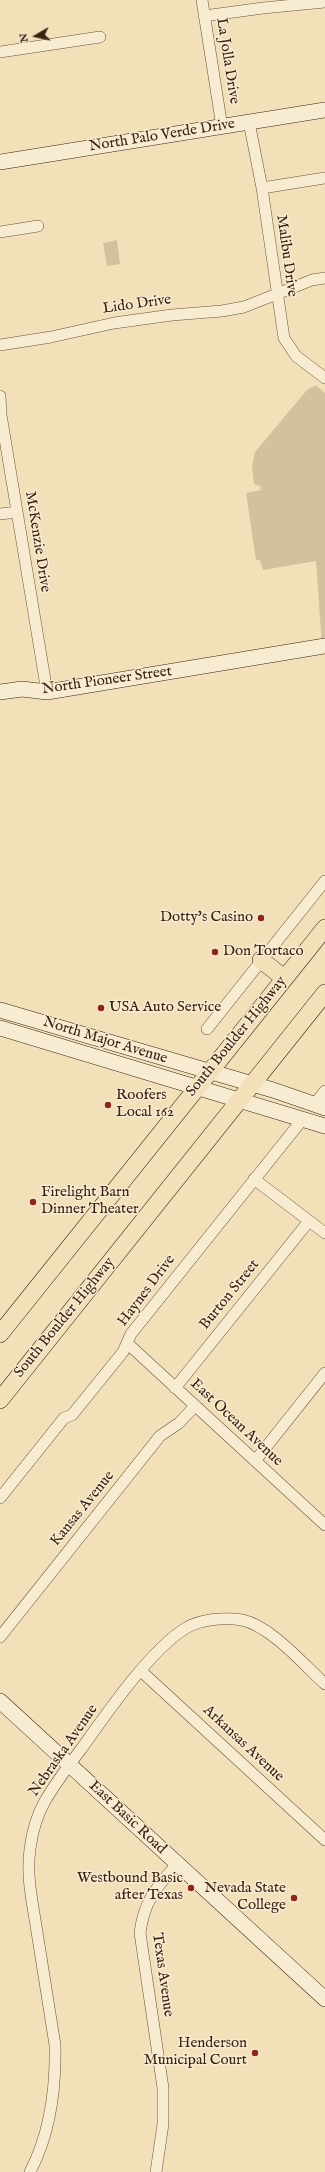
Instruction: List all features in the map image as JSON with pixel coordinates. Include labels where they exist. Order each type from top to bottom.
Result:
[{"type":"main road","name":"South Boulder Highway","points":[[0,1334],[325,928]]},
{"type":"main road","points":[[261,960],[284,978]]},
{"type":"main road","name":"South Boulder Highway","points":[[0,1400],[325,993]]},
{"type":"street","name":"La Jolla Drive","points":[[202,0],[222,127]]},
{"type":"street","points":[[204,16],[325,2]]},
{"type":"street","points":[[0,52],[100,37]]},
{"type":"street","name":"North Palo Verde Drive","points":[[0,162],[325,110]]},
{"type":"street","name":"Malibu Drive","points":[[249,122],[262,188],[276,294],[284,338],[287,345],[296,356],[325,378]]},
{"type":"street","points":[[262,188],[325,178]]},
{"type":"street","points":[[0,232],[38,226]]},
{"type":"street","name":"Lido Drive","points":[[0,345],[51,337],[114,323],[172,315],[222,311],[244,306],[312,280],[325,278]]},
{"type":"street","name":"McKenzie Drive","points":[[0,396],[0,415],[47,692]]},
{"type":"street","points":[[0,514],[17,512]]},
{"type":"street","name":"North Pioneer Street","points":[[0,692],[22,689],[47,692],[325,646]]},
{"type":"street","points":[[207,1029],[325,881]]},
{"type":"street","name":"North Major Avenue","points":[[0,1010],[253,1084],[320,1107]]},
{"type":"street","name":"North Major Avenue","points":[[0,1028],[240,1099],[302,1120],[325,1126]]},
{"type":"street","points":[[320,1107],[325,1091]]},
{"type":"street","name":"Haynes Drive","points":[[0,1498],[64,1418],[72,1415],[123,1352],[131,1334],[302,1120]]},
{"type":"street","points":[[254,1179],[325,1232]]},
{"type":"street","name":"Burton Street","points":[[175,1388],[309,1220]]},
{"type":"street","name":"East Ocean Avenue","points":[[127,1343],[325,1525]]},
{"type":"street","points":[[255,1461],[325,1373]]},
{"type":"street","name":"Kansas Avenue","points":[[0,1637],[160,1436],[179,1423],[195,1406]]},
{"type":"street","name":"Nebraska Avenue","points":[[30,2172],[47,2128],[56,2072],[55,2045],[29,1879],[30,1850],[36,1820],[45,1801],[104,1718],[141,1671],[166,1643],[187,1628],[198,1623],[223,1618],[243,1620],[255,1624],[273,1637],[325,1684]]},
{"type":"street","name":"Arkansas Avenue","points":[[141,1671],[325,1840]]},
{"type":"street","name":"East Basic Road","points":[[0,1701],[325,1999]]},
{"type":"street","name":"Texas Avenue","points":[[156,2172],[163,2124],[163,2088],[140,1932],[142,1914],[151,1894],[177,1864]]},
{"type":"shaded area","points":[[117,240],[120,264],[107,266],[103,243]]},
{"type":"shaded area","points":[[316,385],[325,393],[325,646],[322,646],[316,561],[263,570],[260,560],[256,560],[246,493],[261,490],[260,486],[254,484],[252,466],[255,452],[307,390]]},
{"type":"place","name":"Dotty's Casino","points":[[261,918]]},
{"type":"place","name":"Don Tortaco","points":[[215,952]]},
{"type":"place","name":"USA Auto Service","points":[[101,1008]]},
{"type":"place","name":"Roofers Local 162","points":[[108,1105]]},
{"type":"place","name":"Firelight Barn Dinner Theater","points":[[33,1202]]},
{"type":"place","name":"Westbound Basic after Texas","points":[[191,1888]]},
{"type":"place","name":"Nevada State College","points":[[294,1898]]},
{"type":"place","name":"Henderson Municipal Court","points":[[255,2053]]}]
